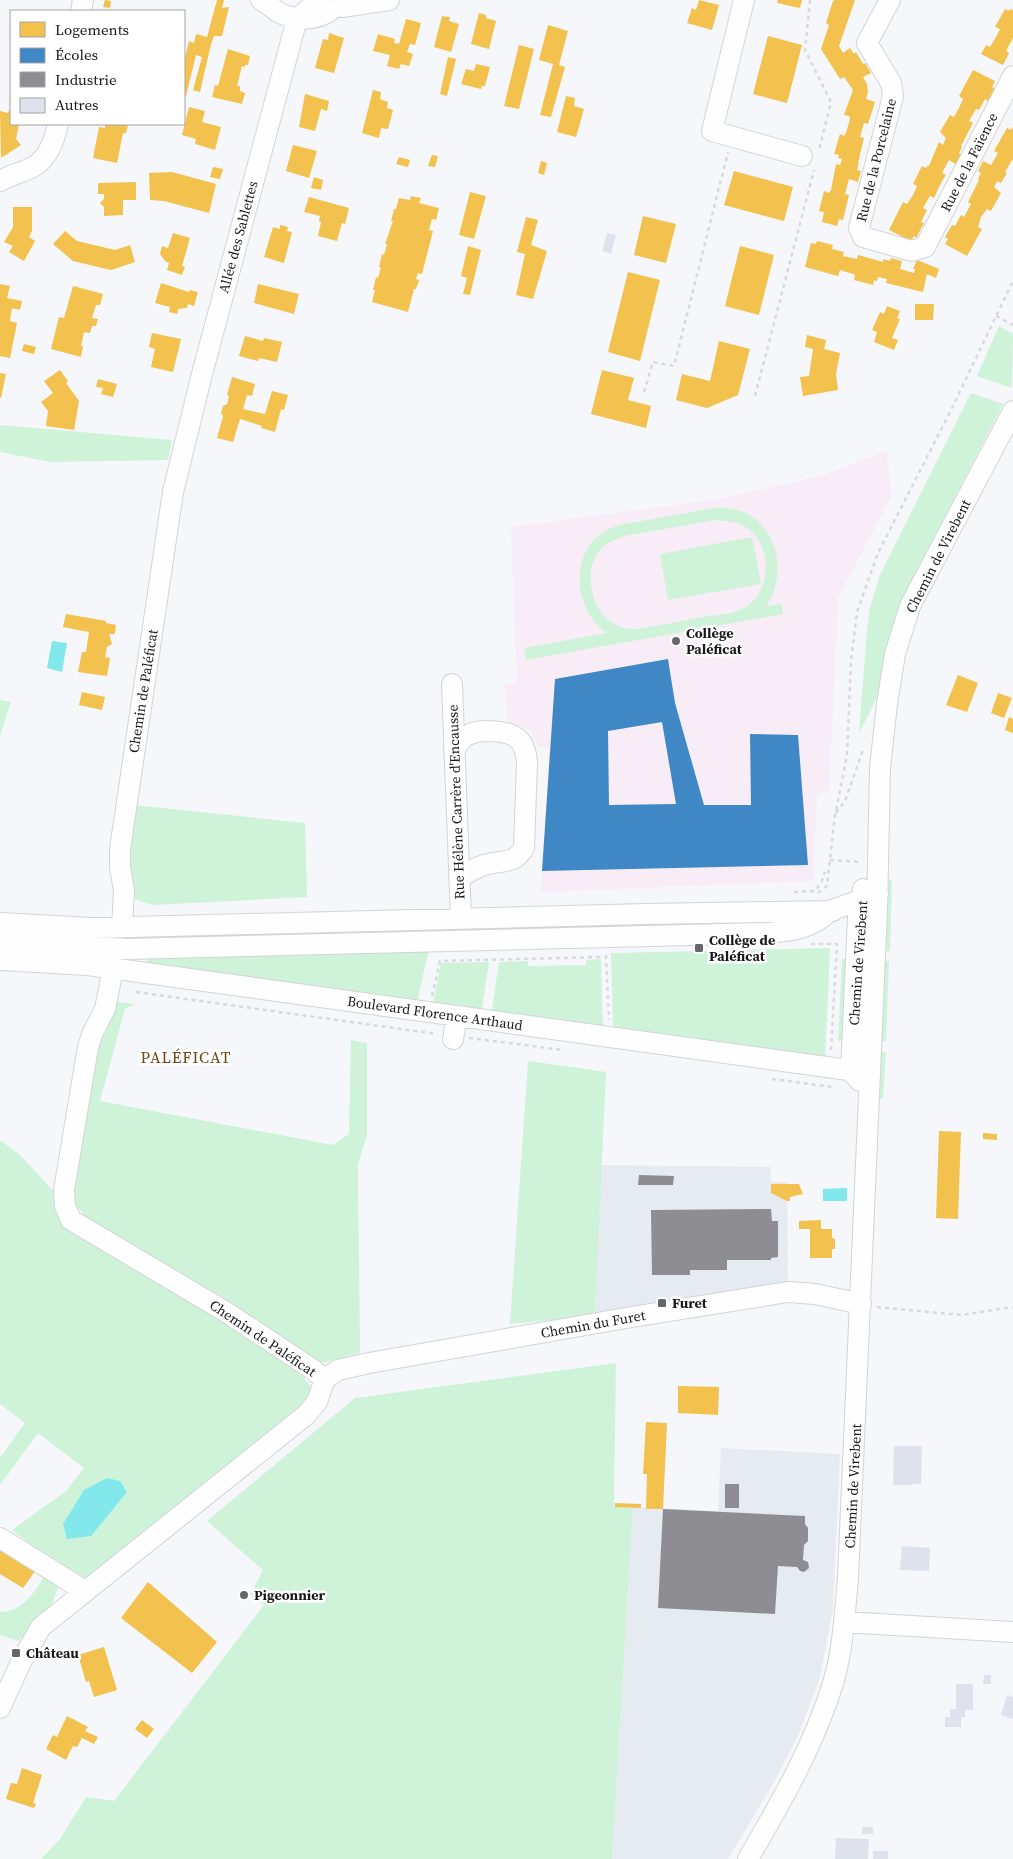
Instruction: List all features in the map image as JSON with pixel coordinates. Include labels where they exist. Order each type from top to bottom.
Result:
[{"type":"street","points":[[261,0],[278,12],[297,19],[332,3],[376,1]]},
{"type":"street","points":[[744,0],[712,131],[811,161]]},
{"type":"street","name":"Rue de la Porcelaine","points":[[890,0],[866,42],[891,84],[893,96],[859,228],[863,237],[912,251],[924,247]]},
{"type":"street","name":"Allée des Sablettes","points":[[182,456],[204,364],[297,19]]},
{"type":"street","name":"Rue de la Faïence","points":[[924,247],[1013,76]]},
{"type":"street","points":[[0,181],[34,167],[48,154],[58,125]]},
{"type":"street","name":"Chemin de Virebent","points":[[748,1859],[793,1778],[818,1726],[835,1678],[844,1622],[848,1578],[861,1304],[863,1079],[869,904],[880,768],[895,654],[910,606],[1013,411]]},
{"type":"street","name":"Chemin de Paléficat","points":[[0,1708],[22,1660],[41,1627],[306,1415],[316,1402],[325,1380],[312,1369],[226,1312],[71,1220],[65,1206],[64,1190],[88,1047],[93,1032],[105,1009],[115,969],[124,891],[120,867],[120,849],[173,492],[182,456]]},
{"type":"street","name":"Rue Hélène Carrère d'Encausse","points":[[452,684],[461,919]]},
{"type":"street","points":[[454,750],[461,739],[476,732],[496,731],[509,733],[519,739],[525,750],[527,762],[524,848],[518,857],[508,861],[487,864],[473,869],[459,878]]},
{"type":"street","name":"Chemin de Virebent","points":[[869,904],[867,862],[873,802],[880,768]]},
{"type":"street","points":[[0,941],[461,919],[829,911],[869,904]]},
{"type":"street","points":[[0,923],[91,928],[120,936],[602,937],[779,932],[811,924],[825,916],[829,911]]},
{"type":"street","name":"Boulevard Florence Arthaud","points":[[0,960],[115,969],[428,1012],[608,1037],[863,1079]]},
{"type":"street","points":[[453,1037],[457,1016]]},
{"type":"street","name":"Chemin du Furet","points":[[325,1380],[338,1370],[369,1363],[788,1292],[815,1294],[861,1304]]},
{"type":"street","points":[[0,1538],[85,1591]]},
{"type":"street","points":[[844,1622],[1013,1632]]},
{"type":"path","points":[[755,396],[811,161],[831,102],[805,50],[810,0]]},
{"type":"path","points":[[644,392],[653,362],[674,366],[732,136]]},
{"type":"path","points":[[814,896],[827,886],[835,814],[847,756],[851,661],[858,612],[878,553],[1013,280]]},
{"type":"path","points":[[996,316],[1013,325]]},
{"type":"path","points":[[835,814],[846,801],[864,747]]},
{"type":"path","points":[[830,860],[867,862]]},
{"type":"path","points":[[787,893],[815,891],[822,881],[825,872]]},
{"type":"path","points":[[428,1012],[440,961],[599,957],[602,937]]},
{"type":"path","points":[[602,937],[608,1037]]},
{"type":"path","points":[[831,1054],[837,944]]},
{"type":"path","points":[[136,992],[453,1037],[568,1051]]},
{"type":"path","points":[[769,1079],[835,1088]]},
{"type":"path","points":[[861,1304],[961,1315],[1013,1307]]},
{"type":"shaded area","name":"Collège Paléficat","points":[[887,451],[891,497],[838,598],[829,793],[817,793],[813,881],[541,892],[549,748],[537,747],[537,739],[532,739],[532,732],[521,726],[508,724],[505,684],[517,683],[511,527],[719,499],[824,475]]},
{"type":"shaded area","points":[[600,1165],[771,1167],[771,1182],[787,1182],[788,1282],[595,1316]]},
{"type":"shaded area","points":[[721,1448],[840,1454],[833,1609],[820,1677],[798,1736],[774,1782],[728,1859],[612,1859],[633,1507],[718,1511]]},
{"type":"green space","points":[[999,326],[1013,334],[1012,388],[977,376]]},
{"type":"green space","points":[[971,393],[1003,404],[900,603],[888,639],[877,698],[859,733],[870,607],[880,575]]},
{"type":"green space","points":[[0,425],[172,440],[168,460],[50,462],[0,452]]},
{"type":"green space","points":[[720,507],[735,509],[750,515],[768,533],[774,545],[777,558],[776,583],[766,606],[781,604],[783,614],[526,660],[524,648],[607,633],[590,616],[585,605],[581,593],[580,569],[583,557],[596,538],[609,529],[624,524]],"holes":[[[715,520],[741,525],[752,532],[760,542],[766,567],[760,592],[752,602],[742,609],[730,613],[636,629],[618,626],[608,620],[596,605],[591,585],[592,565],[603,547],[625,536]]]},
{"type":"green space","points":[[752,537],[761,584],[668,600],[660,554]]},
{"type":"green space","points":[[0,700],[11,702],[0,736]]},
{"type":"green space","points":[[133,805],[305,823],[307,897],[153,905],[134,899],[125,853]]},
{"type":"green space","points":[[886,879],[892,880],[890,951],[883,951]]},
{"type":"green space","points":[[594,920],[595,929],[438,933],[438,924]]},
{"type":"green space","points":[[428,924],[428,933],[150,940],[151,931]]},
{"type":"green space","points":[[830,948],[825,1063],[613,1033],[611,953]]},
{"type":"green space","points":[[429,949],[416,1006],[146,967],[148,956]]},
{"type":"green space","points":[[601,959],[603,1032],[491,1017],[499,962],[528,961],[528,966],[586,965],[586,960]]},
{"type":"green space","points":[[842,959],[849,959],[846,1041],[838,1041]]},
{"type":"green space","points":[[882,961],[889,961],[886,1041],[879,1041]]},
{"type":"green space","points":[[489,962],[481,1015],[432,1008],[441,963]]},
{"type":"green space","points":[[117,1002],[135,1004],[125,1009],[100,1101],[333,1145],[349,1134],[351,1040],[367,1043],[367,1136],[358,1164],[360,1353],[319,1364],[171,1267],[89,1221],[70,1198],[98,1035]]},
{"type":"green space","points":[[878,1051],[886,1052],[883,1099],[876,1098]]},
{"type":"green space","points":[[528,1061],[606,1072],[595,1316],[510,1324]]},
{"type":"green space","points":[[0,1140],[20,1155],[58,1196],[66,1223],[289,1362],[311,1386],[306,1404],[84,1585],[12,1530],[66,1491],[84,1468],[38,1433],[0,1485],[0,1458],[25,1423],[0,1404]]},
{"type":"green space","points":[[616,1363],[614,1506],[633,1507],[612,1859],[41,1859],[60,1839],[86,1797],[114,1801],[264,1605],[250,1595],[263,1570],[207,1521],[355,1398]]},
{"type":"green space","points":[[46,1572],[60,1582],[44,1619],[18,1641],[0,1635],[0,1612],[15,1608],[28,1599]]},
{"type":"water","points":[[52,641],[67,643],[62,672],[47,668]]},
{"type":"water","points":[[847,1188],[847,1201],[823,1201],[823,1189]]},
{"type":"water","points":[[107,1478],[120,1481],[127,1492],[91,1536],[67,1539],[63,1524],[84,1490]]},
{"type":"building: Logements","points":[[105,0],[111,1],[110,8],[103,7]]},
{"type":"building: Logements","points":[[217,0],[224,0],[222,8],[229,7],[222,36],[214,36],[200,92],[193,90],[202,57],[196,55],[186,96],[185,58],[189,41],[194,43],[196,34],[207,37]]},
{"type":"building: Logements","points":[[699,0],[719,5],[712,30],[687,23],[692,8],[696,10]]},
{"type":"building: Logements","points":[[778,0],[802,0],[800,8],[777,3]]},
{"type":"building: Logements","points":[[835,0],[855,0],[839,46],[843,53],[850,48],[854,54],[856,52],[863,64],[865,63],[871,73],[863,77],[867,84],[868,92],[866,99],[875,102],[868,124],[864,123],[860,137],[864,138],[857,170],[861,171],[858,182],[849,179],[845,194],[849,195],[843,220],[839,219],[837,226],[822,222],[824,212],[819,211],[824,191],[829,193],[831,190],[836,164],[840,165],[842,159],[838,158],[839,155],[834,154],[840,134],[844,136],[846,133],[850,119],[849,116],[844,115],[853,90],[844,77],[840,79],[821,49],[829,25],[826,23]]},
{"type":"building: Logements","points":[[1005,9],[1013,10],[1013,38],[1006,51],[1009,53],[1003,65],[981,54],[986,45],[990,47],[996,37],[1000,29],[995,27]]},
{"type":"building: Logements","points":[[479,13],[486,15],[486,18],[496,21],[489,49],[471,44]]},
{"type":"building: Logements","points":[[442,16],[450,17],[449,21],[459,24],[451,52],[434,47]]},
{"type":"building: Logements","points":[[406,19],[421,23],[415,45],[410,44],[407,52],[413,54],[409,66],[401,64],[399,69],[387,66],[390,55],[373,51],[378,34],[395,39],[394,43],[399,44]]},
{"type":"building: Logements","points":[[548,25],[568,31],[559,65],[565,67],[551,117],[540,115],[553,64],[539,60]]},
{"type":"building: Logements","points":[[329,33],[344,38],[334,73],[315,68],[323,39],[328,40]]},
{"type":"building: Logements","points":[[768,36],[802,45],[787,103],[753,94]]},
{"type":"building: Logements","points":[[519,45],[534,49],[519,109],[504,106]]},
{"type":"building: Logements","points":[[228,49],[250,56],[248,65],[242,66],[237,86],[240,86],[240,91],[245,93],[242,104],[212,97],[215,85],[218,86]]},
{"type":"building: Logements","points":[[448,57],[456,59],[447,96],[440,94]]},
{"type":"building: Logements","points":[[476,64],[490,67],[485,86],[482,86],[481,89],[461,84],[466,69],[474,71]]},
{"type":"building: Logements","points":[[973,70],[995,81],[992,87],[995,88],[988,101],[985,99],[979,110],[976,109],[969,121],[973,123],[961,146],[959,153],[962,155],[957,165],[949,160],[942,173],[946,175],[934,198],[930,196],[923,208],[927,210],[921,222],[924,223],[916,238],[914,236],[911,241],[889,230],[903,202],[907,204],[913,195],[917,186],[913,184],[922,166],[926,168],[929,166],[939,142],[943,145],[946,138],[940,132],[950,115],[954,117],[959,108],[963,99],[959,96]]},
{"type":"building: Logements","points":[[373,90],[381,92],[380,99],[388,102],[387,108],[393,110],[388,129],[381,128],[379,138],[362,133]]},
{"type":"building: Logements","points":[[305,94],[329,101],[327,111],[321,109],[315,131],[299,127]]},
{"type":"building: Logements","points":[[566,96],[575,98],[574,106],[584,109],[576,137],[557,132]]},
{"type":"building: Logements","points":[[189,107],[205,111],[202,122],[221,127],[215,150],[195,144],[196,139],[182,135]]},
{"type":"building: Logements","points":[[10,110],[10,125],[19,125],[16,139],[21,145],[1,158],[0,111],[8,113]]},
{"type":"building: Logements","points":[[105,125],[128,125],[126,133],[123,133],[117,163],[93,158],[99,127],[105,128]]},
{"type":"building: Logements","points":[[1013,127],[1013,161],[1005,172],[1007,173],[1001,183],[997,181],[994,187],[1001,193],[991,211],[987,209],[981,217],[978,227],[982,229],[967,256],[945,244],[948,239],[945,237],[952,225],[955,226],[961,215],[964,217],[971,204],[968,202],[979,180],[981,173],[978,171],[983,161],[991,165],[998,153],[994,151],[1007,128],[1011,130]]},
{"type":"building: Logements","points":[[293,145],[317,151],[309,178],[286,171]]},
{"type":"building: Logements","points":[[432,155],[438,156],[435,167],[428,166]]},
{"type":"building: Logements","points":[[399,157],[410,160],[408,167],[396,164]]},
{"type":"building: Logements","points":[[541,161],[547,163],[544,175],[538,173]]},
{"type":"building: Logements","points":[[213,167],[223,169],[220,179],[210,177]]},
{"type":"building: Logements","points":[[734,171],[793,187],[784,221],[724,205]]},
{"type":"building: Logements","points":[[172,172],[216,184],[209,213],[164,201],[150,200],[149,173]]},
{"type":"building: Logements","points":[[314,177],[323,180],[321,190],[311,188]]},
{"type":"building: Logements","points":[[136,182],[136,200],[123,200],[123,215],[104,216],[104,207],[100,203],[104,199],[104,194],[98,194],[98,183]]},
{"type":"building: Logements","points":[[470,192],[486,196],[474,239],[459,235]]},
{"type":"building: Logements","points":[[411,196],[421,198],[419,203],[439,208],[436,220],[432,219],[429,230],[433,231],[422,274],[418,273],[416,279],[419,280],[416,289],[414,289],[408,312],[372,302],[376,277],[378,278],[381,267],[379,267],[393,221],[391,221],[394,209],[396,209],[399,198],[410,200]]},
{"type":"building: Logements","points":[[309,197],[349,208],[345,224],[342,223],[337,241],[318,236],[321,222],[319,221],[320,216],[304,212]]},
{"type":"building: Logements","points":[[13,207],[32,207],[32,231],[29,237],[35,241],[24,261],[9,252],[13,246],[4,242],[13,227]]},
{"type":"building: Logements","points":[[643,216],[676,224],[666,263],[634,255]]},
{"type":"building: Logements","points":[[526,217],[538,220],[531,245],[547,251],[533,299],[516,295],[525,254],[517,252]]},
{"type":"building: Logements","points":[[280,225],[288,227],[287,231],[292,232],[284,263],[264,257],[273,227],[280,229]]},
{"type":"building: Logements","points":[[65,231],[77,241],[115,250],[130,245],[135,262],[111,270],[73,261],[53,244]]},
{"type":"building: Logements","points":[[173,233],[190,238],[182,266],[185,267],[182,275],[167,270],[169,263],[160,254],[162,246],[168,248]]},
{"type":"building: Logements","points":[[817,241],[833,245],[832,249],[844,252],[843,256],[857,259],[858,255],[883,262],[883,259],[890,261],[891,258],[902,261],[900,269],[914,273],[915,269],[913,269],[917,260],[939,269],[936,278],[927,274],[923,292],[886,283],[887,279],[878,277],[877,281],[874,280],[873,285],[854,280],[855,275],[840,270],[838,276],[805,267],[811,243],[816,244]]},
{"type":"building: Logements","points":[[468,246],[481,250],[470,295],[463,294],[467,278],[461,276]]},
{"type":"building: Logements","points":[[740,246],[774,255],[759,315],[725,306]]},
{"type":"building: Logements","points":[[628,272],[660,280],[640,361],[608,352]]},
{"type":"building: Logements","points":[[161,283],[189,292],[190,290],[198,292],[194,306],[188,304],[187,308],[178,309],[177,314],[169,312],[170,307],[155,303]]},
{"type":"building: Logements","points":[[0,284],[10,286],[7,298],[22,301],[20,310],[12,308],[10,321],[17,323],[10,358],[0,356]]},
{"type":"building: Logements","points":[[258,284],[299,294],[294,314],[254,303]]},
{"type":"building: Logements","points":[[73,286],[103,294],[100,305],[96,305],[92,318],[98,319],[96,326],[92,326],[90,333],[84,332],[81,357],[51,349],[59,317],[64,318]]},
{"type":"building: Logements","points":[[915,304],[934,304],[933,320],[915,320]]},
{"type":"building: Logements","points":[[887,306],[900,311],[897,318],[900,319],[892,338],[898,340],[894,350],[874,342],[877,332],[872,330],[880,312],[884,314]]},
{"type":"building: Logements","points":[[152,333],[181,339],[173,372],[151,367],[155,349],[149,347]]},
{"type":"building: Logements","points":[[807,335],[826,340],[824,349],[840,353],[836,374],[838,390],[803,396],[800,377],[809,376],[813,349],[805,347]]},
{"type":"building: Logements","points":[[245,336],[263,341],[264,338],[282,342],[277,362],[259,358],[258,361],[239,356]]},
{"type":"building: Logements","points":[[719,341],[750,349],[738,395],[707,408],[676,400],[682,374],[710,381]]},
{"type":"building: Logements","points":[[24,344],[36,347],[34,354],[22,351]]},
{"type":"building: Logements","points":[[60,370],[68,381],[66,383],[79,401],[74,430],[46,426],[48,411],[41,402],[53,393],[44,381]]},
{"type":"building: Logements","points":[[602,370],[634,378],[628,400],[651,406],[646,428],[591,414]]},
{"type":"building: Logements","points":[[0,373],[6,374],[1,398],[0,397]]},
{"type":"building: Logements","points":[[232,377],[255,384],[252,396],[247,395],[243,409],[265,414],[272,391],[288,395],[284,410],[281,409],[275,432],[240,419],[233,442],[217,438],[223,416],[221,413],[223,406],[227,404],[229,396],[227,395]]},
{"type":"building: Logements","points":[[98,379],[117,384],[113,397],[101,394],[103,388],[96,387]]},
{"type":"building: Logements","points":[[66,614],[106,621],[106,623],[116,625],[115,634],[109,634],[112,644],[107,647],[105,657],[110,658],[107,676],[78,672],[82,652],[86,652],[89,632],[63,627]]},
{"type":"building: Logements","points":[[958,675],[978,683],[967,712],[946,705]]},
{"type":"building: Logements","points":[[82,692],[105,697],[102,710],[79,705]]},
{"type":"building: Logements","points":[[998,693],[1012,698],[1004,718],[991,713]]},
{"type":"building: Logements","points":[[1009,717],[1013,719],[1013,733],[1005,730]]},
{"type":"building: Logements","points":[[939,1131],[961,1132],[958,1219],[936,1218]]},
{"type":"building: Logements","points":[[983,1133],[997,1134],[997,1140],[983,1139]]},
{"type":"building: Logements","points":[[771,1184],[799,1184],[803,1194],[790,1197],[790,1201],[787,1201],[771,1193]]},
{"type":"building: Logements","points":[[821,1220],[821,1229],[832,1229],[835,1249],[832,1249],[832,1258],[810,1258],[810,1229],[799,1229],[799,1221]]},
{"type":"building: Logements","points":[[678,1386],[719,1387],[718,1415],[678,1413]]},
{"type":"building: Logements","points":[[646,1422],[667,1423],[663,1509],[646,1509],[647,1474],[643,1474]]},
{"type":"building: Logements","points":[[615,1503],[641,1504],[641,1508],[615,1507]]},
{"type":"building: Logements","points":[[0,1544],[38,1567],[23,1588],[0,1574]]},
{"type":"building: Logements","points":[[148,1582],[217,1642],[192,1673],[121,1618]]},
{"type":"building: Logements","name":"Pigeonnier","points":[[244,1589],[250,1595],[245,1601],[238,1595]]},
{"type":"building: Logements","points":[[104,1647],[117,1690],[94,1697],[89,1681],[86,1682],[78,1655]]},
{"type":"building: Logements","points":[[67,1716],[88,1727],[85,1731],[98,1737],[94,1744],[82,1738],[77,1747],[73,1746],[66,1760],[46,1749],[53,1735],[57,1737]]},
{"type":"building: Logements","points":[[142,1720],[154,1729],[147,1738],[135,1729]]},
{"type":"building: Logements","points":[[22,1768],[42,1775],[33,1803],[36,1804],[34,1808],[6,1799],[11,1783],[17,1784]]},
{"type":"building: Écoles","points":[[668,659],[675,703],[704,805],[751,805],[750,734],[798,735],[808,865],[542,871],[555,679]],"holes":[[[662,722],[676,804],[609,805],[608,731]]]},
{"type":"building: Industrie","points":[[639,1175],[674,1176],[673,1185],[638,1185]]},
{"type":"building: Industrie","points":[[771,1209],[772,1221],[778,1221],[778,1257],[771,1258],[771,1260],[727,1260],[727,1270],[690,1270],[690,1275],[652,1275],[651,1210]]},
{"type":"building: Industrie","points":[[725,1484],[739,1484],[739,1508],[725,1508]]},
{"type":"building: Industrie","points":[[663,1509],[805,1516],[805,1524],[808,1528],[808,1541],[804,1545],[803,1560],[808,1562],[809,1568],[804,1572],[800,1571],[797,1567],[778,1566],[775,1614],[658,1608]]},
{"type":"building: Autres","points":[[607,233],[616,235],[611,254],[602,251]]},
{"type":"building: Autres","points":[[894,1446],[922,1446],[921,1484],[893,1485]]},
{"type":"building: Autres","points":[[902,1546],[930,1548],[929,1571],[900,1570]]},
{"type":"building: Autres","points":[[984,1675],[991,1675],[991,1684],[983,1684]]},
{"type":"building: Autres","points":[[956,1684],[973,1684],[973,1710],[965,1710],[965,1717],[961,1717],[961,1727],[945,1727],[945,1717],[950,1717],[950,1709],[956,1709]]},
{"type":"building: Autres","points":[[1007,1695],[1013,1697],[1013,1719],[1001,1715]]},
{"type":"building: Autres","points":[[862,1827],[873,1827],[873,1834],[862,1834]]},
{"type":"building: Autres","points":[[836,1838],[869,1839],[868,1859],[835,1859]]},
{"type":"building: Autres","points":[[873,1851],[888,1851],[888,1859],[873,1859]]},
{"type":"place","name":"Collège Paléficat","points":[[676,641]]},
{"type":"place","name":"Collège de Paléficat","points":[[699,948]]},
{"type":"place","name":"Furet","points":[[662,1303]]},
{"type":"place","name":"Pigeonnier","points":[[244,1595]]},
{"type":"place","name":"Château","points":[[16,1653]]},
{"type":"district","name":"PALÉFICAT","points":[[186,1057]]}]
